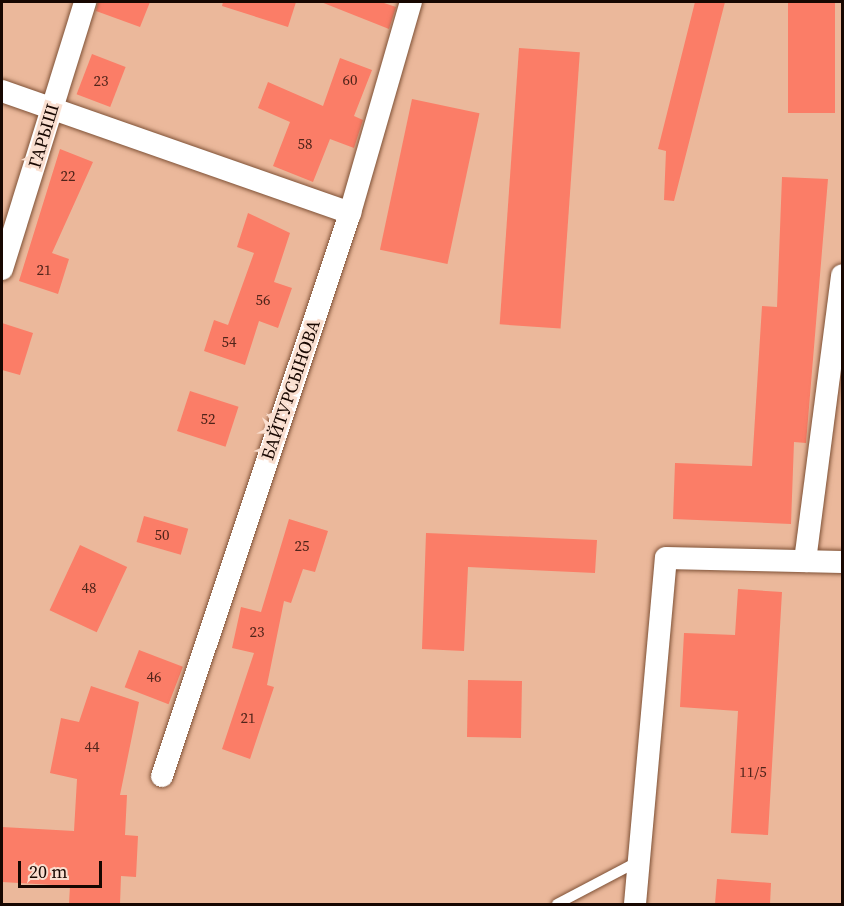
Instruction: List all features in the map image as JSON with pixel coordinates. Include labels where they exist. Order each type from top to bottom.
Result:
[{"type":"street","name":"ГАРЫШ","points":[[2,269],[85,2]]},
{"type":"street","name":"БАЙТУРСЫНОВА","points":[[162,776],[350,213],[411,2]]},
{"type":"street","points":[[2,92],[350,213]]},
{"type":"street","points":[[805,561],[843,275]]},
{"type":"street","points":[[635,904],[666,558],[843,561]]},
{"type":"lane","points":[[557,904],[639,861]]},
{"type":"building","points":[[98,2],[150,2],[140,27],[96,11]]},
{"type":"building","points":[[223,2],[296,2],[288,27],[222,6]]},
{"type":"building","points":[[321,2],[381,2],[396,7],[389,29]]},
{"type":"building","points":[[695,2],[725,2],[674,201],[664,200],[666,151],[658,149]]},
{"type":"building","points":[[788,2],[835,2],[835,113],[788,113]]},
{"type":"building","points":[[519,48],[580,52],[561,329],[500,324]]},
{"type":"building","points":[[92,54],[126,67],[110,107],[77,94]]},
{"type":"building","points":[[340,58],[372,70],[354,116],[363,120],[354,148],[330,139],[313,182],[273,166],[290,122],[258,108],[268,82],[323,106]]},
{"type":"building","points":[[412,99],[479,113],[447,264],[380,250]]},
{"type":"building","points":[[60,149],[93,162],[52,253],[69,259],[58,294],[19,281]]},
{"type":"building","points":[[782,177],[828,179],[806,443],[794,442],[791,524],[673,519],[675,463],[752,466],[762,306],[777,307]]},
{"type":"building","points":[[248,213],[290,233],[274,282],[292,288],[278,328],[259,321],[245,365],[204,351],[214,320],[228,325],[254,253],[237,247]]},
{"type":"building","points":[[2,323],[33,333],[20,375],[2,370]]},
{"type":"building","points":[[190,391],[239,407],[226,447],[177,431]]},
{"type":"building","points":[[144,516],[188,529],[181,555],[137,542]]},
{"type":"building","points":[[289,519],[328,531],[315,572],[303,569],[291,603],[284,601],[267,685],[274,687],[250,759],[222,749],[254,653],[232,648],[241,607],[261,612]]},
{"type":"building","points":[[426,533],[597,540],[595,573],[468,567],[464,651],[422,649]]},
{"type":"building","points":[[80,545],[127,567],[97,632],[50,610]]},
{"type":"building","points":[[738,589],[782,592],[768,835],[731,833],[738,711],[680,707],[684,633],[735,635]]},
{"type":"building","points":[[139,650],[183,667],[169,704],[125,687]]},
{"type":"building","points":[[468,680],[522,681],[521,738],[467,737]]},
{"type":"building","points":[[91,686],[139,702],[120,795],[127,795],[125,835],[138,836],[136,877],[121,876],[120,904],[69,904],[70,886],[2,882],[2,827],[74,831],[77,779],[50,773],[61,718],[79,722]]},
{"type":"building","points":[[717,879],[771,883],[770,904],[715,904]]}]
